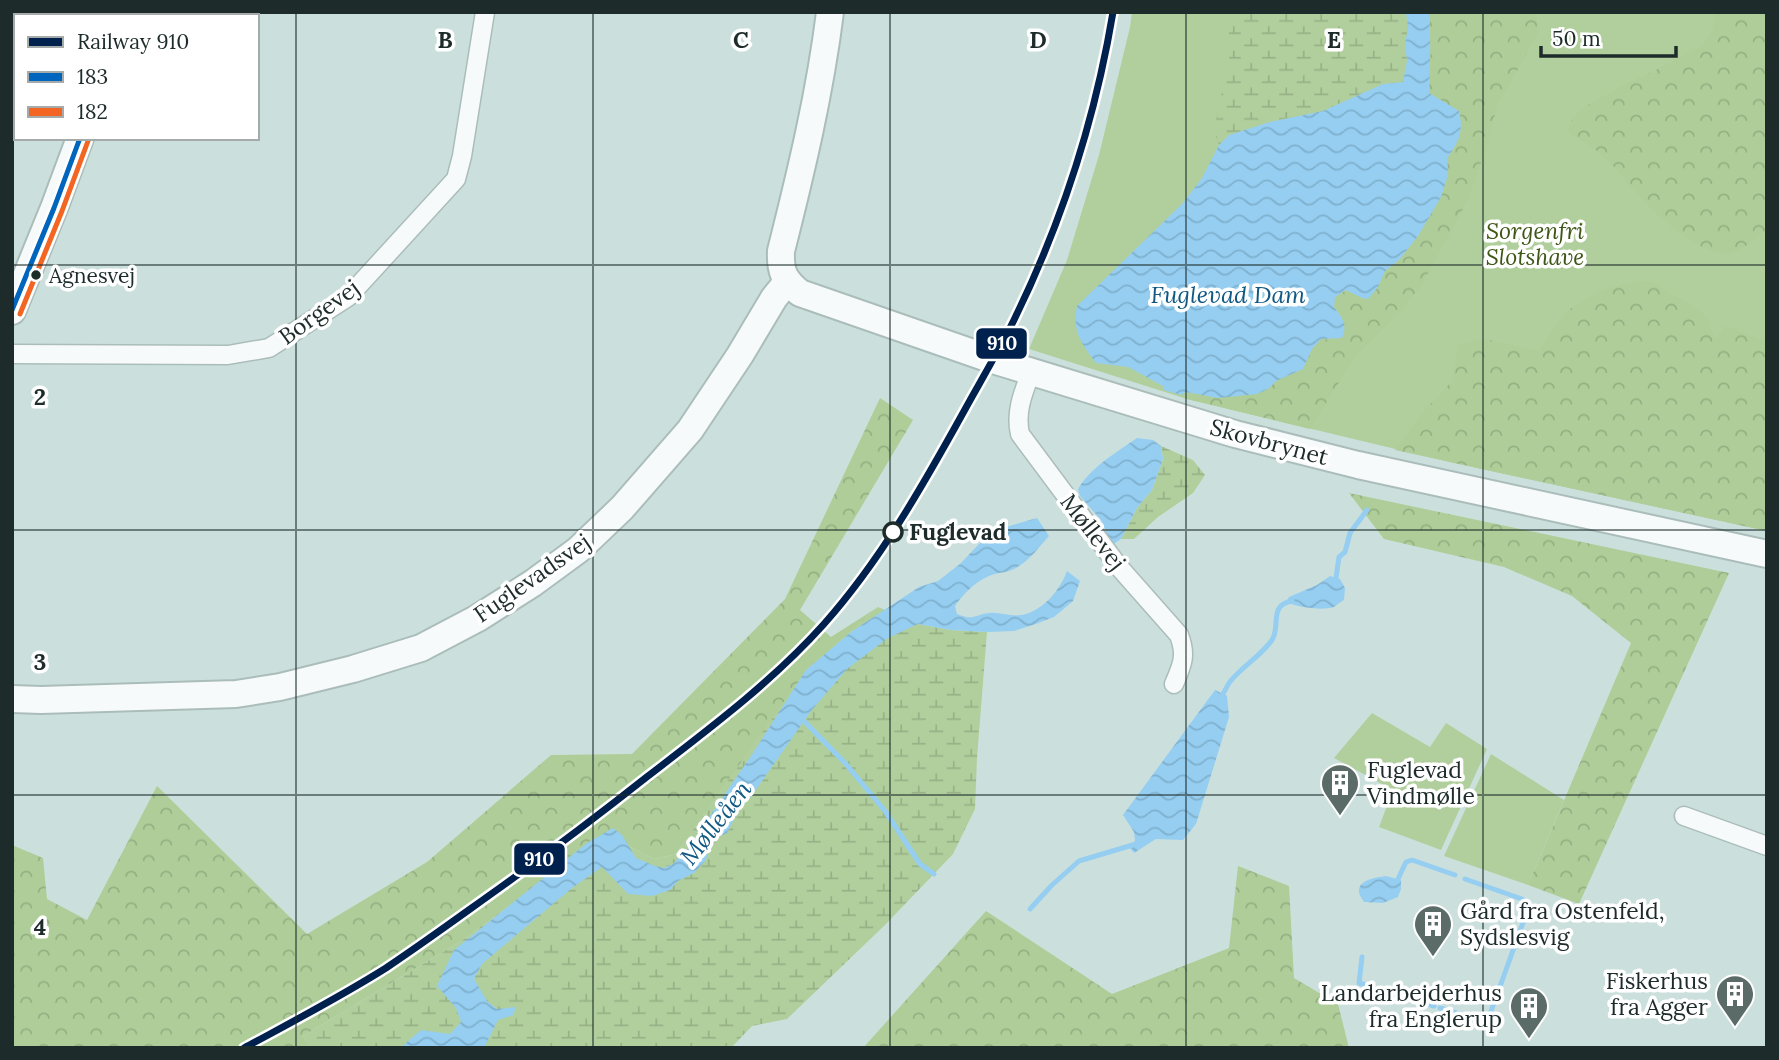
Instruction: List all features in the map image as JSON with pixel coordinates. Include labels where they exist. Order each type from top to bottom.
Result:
[{"type":"street","name":"Borgevej","points":[[12,354],[229,355],[269,348],[348,296],[456,179],[485,12]]},
{"type":"street","points":[[787,282],[780,265],[781,251],[803,166],[831,12]]},
{"type":"street","points":[[12,311],[79,140]]},
{"type":"street","name":"Skovbrynet","points":[[787,282],[800,293],[1031,372],[1235,435],[1425,480],[1767,554]]},
{"type":"street","name":"Fuglevadsvej","points":[[12,699],[236,694],[259,691],[353,669],[421,648],[478,618],[579,550],[622,509],[690,429],[787,282]]},
{"type":"street","name":"Møllevej","points":[[1031,372],[1019,409],[1017,422],[1020,434],[1119,566],[1179,635],[1184,649],[1182,665],[1174,684]]},
{"type":"street","points":[[1684,816],[1767,846]]},
{"type":"green space","name":"Sorgenfri Slotshave","points":[[1132,12],[1767,12],[1767,531],[1454,463],[1187,399],[1029,349],[1067,260],[1099,155]]},
{"type":"green space","points":[[1226,12],[1406,12],[1408,28],[1404,82],[1383,84],[1323,111],[1270,122],[1229,135],[1219,145],[1214,130],[1231,49]]},
{"type":"green space","points":[[1429,12],[1536,12],[1538,34],[1497,106],[1468,200],[1421,286],[1354,358],[1310,429],[1187,399],[1190,393],[1218,398],[1268,389],[1276,381],[1303,369],[1312,349],[1321,339],[1331,340],[1345,326],[1342,316],[1334,307],[1335,297],[1346,290],[1362,298],[1378,287],[1385,271],[1399,260],[1418,236],[1441,197],[1448,175],[1447,158],[1456,146],[1441,100],[1429,93]]},
{"type":"green space","points":[[1717,12],[1767,12],[1767,230],[1743,248],[1726,254],[1716,253],[1693,242],[1669,225],[1611,164],[1568,131],[1576,113],[1588,105],[1703,45],[1713,28]]},
{"type":"green space","points":[[1640,281],[1654,283],[1698,309],[1707,318],[1715,340],[1725,326],[1767,341],[1767,531],[1395,450],[1422,413],[1452,381],[1458,344],[1486,339],[1539,351],[1557,323],[1574,306],[1594,294]]},
{"type":"green space","points":[[880,398],[913,420],[800,610],[831,637],[878,607],[807,670],[676,854],[654,859],[605,834],[463,940],[303,1036],[310,1048],[12,1048],[12,845],[43,858],[47,899],[87,920],[157,786],[307,934],[427,862],[551,755],[632,754],[785,599]]},
{"type":"green space","points":[[1161,446],[1193,460],[1205,475],[1193,493],[1158,517],[1134,539],[1121,539],[1137,508],[1152,490],[1163,459]]},
{"type":"green space","points":[[1349,493],[1729,573],[1579,904],[1528,885],[1631,643],[1572,596],[1504,567],[1384,539]]},
{"type":"green space","points":[[878,607],[918,624],[951,630],[987,632],[975,809],[953,854],[885,925],[787,1019],[752,1026],[731,1048],[310,1048],[303,1036],[463,940],[605,834],[654,859],[676,854],[807,669]]},
{"type":"green space","points":[[1372,713],[1430,747],[1446,723],[1487,749],[1441,850],[1379,827],[1393,790],[1334,758]]},
{"type":"green space","points":[[1491,754],[1564,800],[1528,885],[1444,856]]},
{"type":"green space","points":[[1238,866],[1289,886],[1294,978],[1338,1004],[1349,1048],[863,1048],[986,911],[1112,994],[1229,948]]},
{"type":"water","name":"Fuglevad Dam","points":[[1406,12],[1429,12],[1429,93],[1459,111],[1461,130],[1447,158],[1448,175],[1441,197],[1418,236],[1399,260],[1385,271],[1378,287],[1368,299],[1346,290],[1335,297],[1334,307],[1344,325],[1342,338],[1321,339],[1312,349],[1303,369],[1276,381],[1268,389],[1257,394],[1218,398],[1186,392],[1181,395],[1164,390],[1163,386],[1128,367],[1096,363],[1079,337],[1077,306],[1183,203],[1202,178],[1219,145],[1229,135],[1270,122],[1323,111],[1383,84],[1403,82],[1407,61]]},
{"type":"water","points":[[1137,438],[1153,440],[1161,446],[1163,459],[1152,490],[1137,508],[1121,539],[1112,545],[1101,520],[1080,496],[1078,489],[1097,467]]},
{"type":"water","name":"Mølleåen","points":[[1037,518],[1049,536],[1034,553],[1013,570],[979,581],[955,606],[957,614],[967,617],[989,613],[1030,613],[1050,599],[1067,571],[1080,581],[1073,601],[1054,617],[1014,631],[951,630],[918,624],[888,638],[847,669],[811,711],[738,811],[727,833],[718,837],[709,849],[706,860],[694,873],[678,881],[670,890],[652,896],[628,894],[602,867],[572,888],[482,964],[474,979],[487,1001],[497,1009],[516,1007],[513,1015],[498,1020],[484,1048],[400,1048],[421,1030],[450,1034],[461,1022],[456,1008],[437,986],[454,950],[587,843],[613,828],[622,835],[636,858],[664,868],[673,864],[687,849],[751,756],[806,670],[851,632],[919,587],[938,581],[999,529]]},
{"type":"water","points":[[1330,576],[1340,579],[1345,588],[1344,600],[1334,607],[1310,608],[1286,602],[1289,597]]},
{"type":"water","points":[[1215,690],[1227,696],[1229,717],[1196,824],[1183,840],[1156,839],[1134,853],[1128,846],[1135,841],[1134,832],[1123,815]]},
{"type":"water","points":[[1386,876],[1401,880],[1398,897],[1383,903],[1364,902],[1360,896],[1360,886],[1368,880]]},
{"type":"waterway","points":[[1331,582],[1336,578],[1339,557],[1345,552],[1350,533],[1367,510]]},
{"type":"waterway","points":[[1221,697],[1234,677],[1272,640],[1277,612],[1285,603],[1292,601]]},
{"type":"waterway","points":[[801,718],[845,763],[885,811],[920,864],[934,874]]},
{"type":"waterway","points":[[1030,909],[1079,861],[1136,844]]},
{"type":"waterway","points":[[1398,879],[1406,862],[1412,860],[1455,875]]},
{"type":"waterway","points":[[1440,1008],[1485,1020],[1490,1014],[1528,909],[1528,903],[1522,899],[1465,879]]},
{"type":"waterway","points":[[1362,957],[1359,983],[1399,996]]},
{"type":"waterway","points":[[1407,998],[1434,1006]]},
{"type":"rail line","name":"910","points":[[244,1048],[386,968],[557,846],[762,685],[824,624],[864,575],[916,496],[1014,320],[1047,246],[1075,170],[1097,92],[1113,12]]},
{"type":"transit line","name":"183","points":[[12,310],[79,140]]},
{"type":"transit line","name":"182","points":[[20,314],[88,141]]},
{"type":"place","name":"Agnesvej","points":[[36,275]]},
{"type":"place","name":"Fuglevad","points":[[893,532]]},
{"type":"place","name":"Fuglevad Vindmølle","points":[[1340,817]]},
{"type":"place","name":"Gård fra Ostenfeld, Sydslesvig","points":[[1433,958]]},
{"type":"place","name":"Fiskerhus fra Agger","points":[[1735,1028]]},
{"type":"place","name":"Landarbejderhus fra Englerup","points":[[1529,1040]]}]
